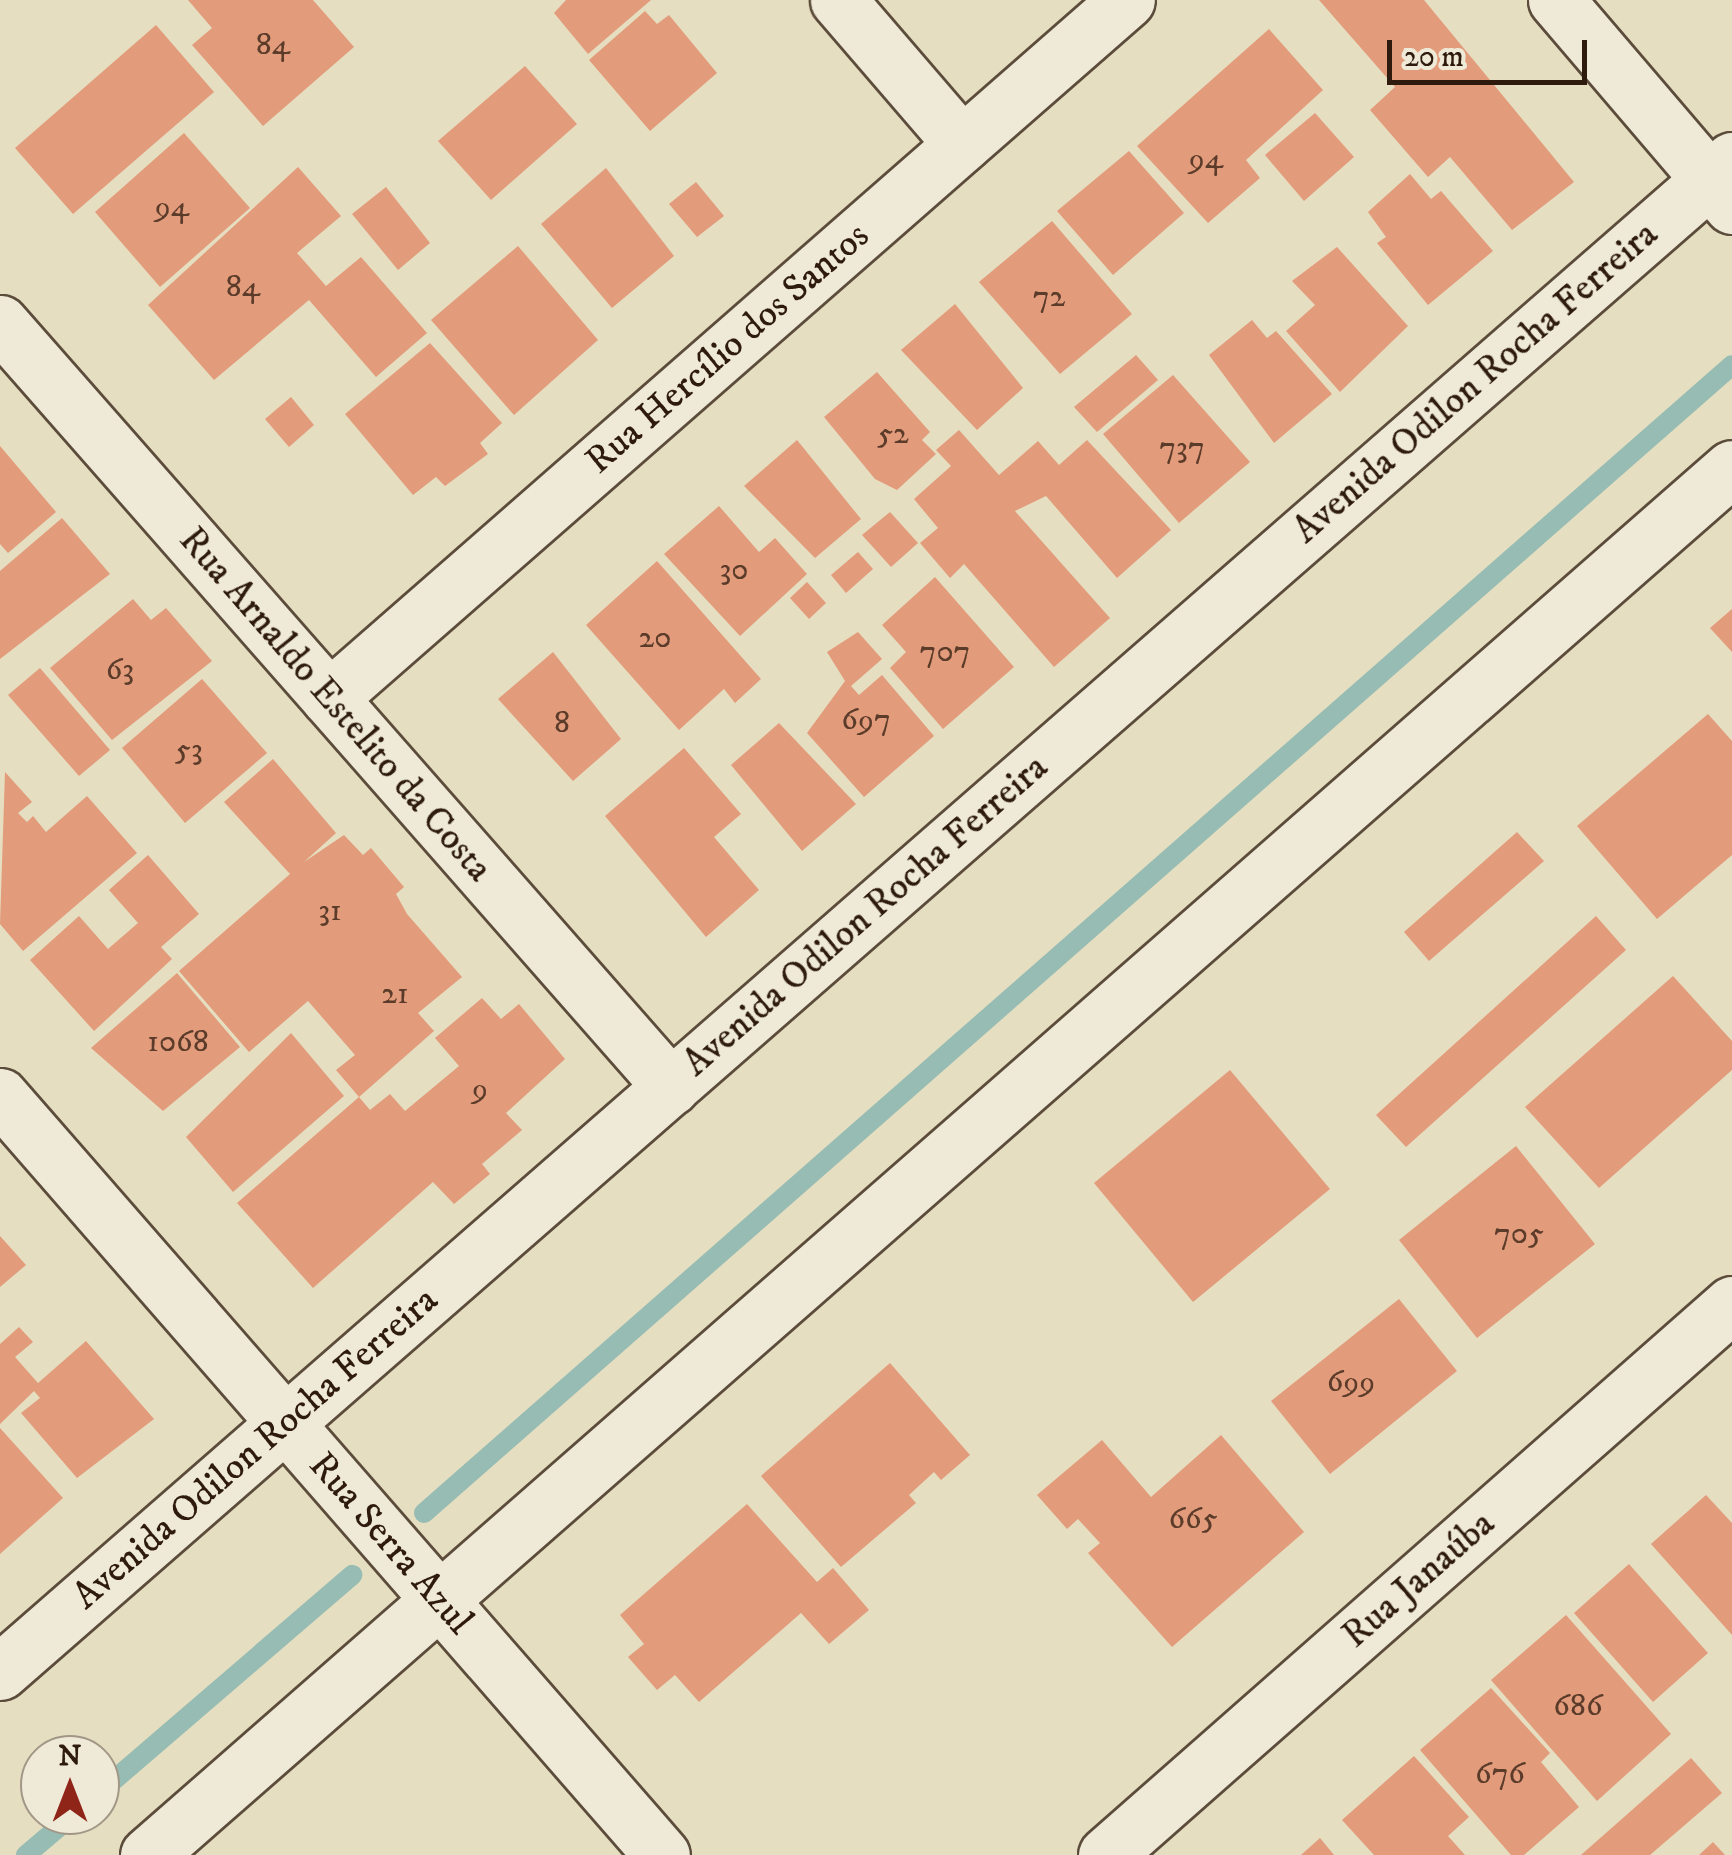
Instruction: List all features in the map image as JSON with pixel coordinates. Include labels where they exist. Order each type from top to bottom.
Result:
[{"type":"street","points":[[838,0],[962,144]]},
{"type":"street","name":"Rua Hercílio dos Santos","points":[[329,698],[1126,0]]},
{"type":"street","points":[[1556,0],[1724,182]]},
{"type":"street","name":"Avenida Odilon Rocha Ferreira","points":[[0,1672],[670,1087],[1724,182]]},
{"type":"street","name":"Rua Arnaldo Estelito da Costa","points":[[0,323],[670,1087]]},
{"type":"street","points":[[148,1855],[1732,468]]},
{"type":"street","name":"Rua Serra Azul","points":[[0,1096],[662,1855]]},
{"type":"street","name":"Rua Janaúba","points":[[1106,1855],[1732,1304]]},
{"type":"building","points":[[188,0],[313,0],[354,47],[263,126],[192,45],[212,28]]},
{"type":"building","points":[[566,0],[651,0],[588,54],[554,13]]},
{"type":"building","points":[[1319,0],[1424,0],[1574,182],[1512,230],[1450,157],[1428,177],[1370,110],[1395,87]]},
{"type":"building","points":[[645,11],[657,24],[669,15],[717,73],[650,131],[589,60]]},
{"type":"building","points":[[156,25],[214,92],[73,214],[15,148]]},
{"type":"building","points":[[1269,29],[1323,90],[1246,160],[1260,178],[1208,223],[1137,146]]},
{"type":"building","points":[[525,66],[577,124],[491,200],[438,141]]},
{"type":"building","points":[[1315,113],[1354,157],[1304,201],[1265,155]]},
{"type":"building","points":[[184,133],[250,208],[160,287],[95,212]]},
{"type":"building","points":[[1129,151],[1184,213],[1113,275],[1057,211]]},
{"type":"building","points":[[298,167],[341,216],[297,253],[326,286],[361,257],[427,333],[376,377],[309,300],[214,380],[148,305]]},
{"type":"building","points":[[606,168],[674,256],[612,308],[541,224]]},
{"type":"building","points":[[1410,174],[1431,199],[1441,191],[1493,251],[1428,305],[1377,243],[1386,237],[1368,212]]},
{"type":"building","points":[[696,182],[724,216],[697,237],[669,204]]},
{"type":"building","points":[[386,187],[430,243],[398,270],[352,214]]},
{"type":"building","points":[[1052,221],[1132,314],[1060,374],[979,282]]},
{"type":"building","points":[[518,246],[598,340],[514,415],[431,320]]},
{"type":"building","points":[[1337,247],[1408,326],[1340,392],[1286,331],[1315,305],[1292,281]]},
{"type":"building","points":[[955,304],[1023,388],[977,430],[901,350]]},
{"type":"building","points":[[1252,320],[1267,338],[1276,331],[1332,394],[1274,443],[1209,355]]},
{"type":"building","points":[[430,343],[502,423],[480,443],[488,454],[445,486],[436,477],[413,495],[345,414]]},
{"type":"building","points":[[1136,355],[1158,380],[1097,432],[1074,407]]},
{"type":"building","points":[[877,372],[930,432],[922,440],[936,454],[897,490],[875,479],[824,417]]},
{"type":"building","points":[[1173,375],[1250,462],[1179,523],[1103,434]]},
{"type":"building","points":[[291,397],[314,425],[289,447],[265,419]]},
{"type":"building","points":[[959,430],[999,475],[1038,441],[1059,465],[1087,440],[1171,530],[1117,578],[1046,496],[1015,511],[1110,618],[1054,667],[964,564],[950,578],[920,543],[938,528],[914,499],[951,466],[936,450]]},
{"type":"building","points":[[797,440],[861,519],[815,558],[744,486]]},
{"type":"building","points":[[0,446],[56,512],[8,553],[0,544]]},
{"type":"building","points":[[719,506],[759,552],[775,538],[807,574],[740,636],[664,554]]},
{"type":"building","points":[[890,512],[918,543],[891,567],[862,535]]},
{"type":"building","points":[[62,518],[110,574],[0,659],[0,571]]},
{"type":"building","points":[[858,552],[873,569],[846,593],[831,575]]},
{"type":"building","points":[[657,561],[761,679],[735,703],[724,689],[679,730],[586,625]]},
{"type":"building","points":[[935,577],[1014,667],[943,729],[890,668],[906,652],[882,625]]},
{"type":"building","points":[[807,582],[826,603],[809,619],[790,598]]},
{"type":"building","points":[[133,599],[151,620],[166,608],[212,661],[112,740],[50,668]]},
{"type":"building","points":[[1732,609],[1732,652],[1710,628]]},
{"type":"building","points":[[858,632],[882,659],[851,686],[859,695],[882,675],[934,736],[864,797],[807,733],[845,681],[827,652]]},
{"type":"building","points":[[553,652],[621,739],[573,781],[498,699]]},
{"type":"building","points":[[40,668],[110,750],[79,776],[8,695]]},
{"type":"building","points":[[202,679],[267,753],[185,823],[122,748]]},
{"type":"building","points":[[1708,714],[1732,741],[1732,855],[1657,919],[1577,826]]},
{"type":"building","points":[[779,723],[856,804],[802,851],[731,765]]},
{"type":"building","points":[[684,748],[741,814],[714,837],[759,890],[706,937],[605,816]]},
{"type":"building","points":[[273,759],[336,833],[304,862],[344,835],[363,855],[371,848],[404,887],[396,894],[407,914],[462,977],[418,1013],[434,1031],[359,1097],[336,1070],[355,1055],[308,1001],[249,1052],[179,971],[290,874],[224,802]]},
{"type":"building","points":[[5,772],[32,802],[18,813],[27,822],[33,816],[46,832],[87,796],[137,853],[23,951],[0,924]]},
{"type":"building","points":[[1517,832],[1544,861],[1429,961],[1404,932]]},
{"type":"building","points":[[148,855],[199,914],[161,947],[172,959],[94,1031],[30,960],[79,916],[108,949],[138,923],[109,890]]},
{"type":"building","points":[[1596,916],[1626,950],[1406,1147],[1376,1115]]},
{"type":"building","points":[[177,973],[240,1047],[163,1111],[91,1048]]},
{"type":"building","points":[[1673,976],[1732,1041],[1732,1070],[1599,1188],[1525,1107]]},
{"type":"building","points":[[482,998],[501,1019],[519,1004],[565,1059],[506,1113],[522,1130],[482,1164],[490,1174],[454,1204],[433,1182],[313,1288],[237,1203],[359,1097],[370,1110],[390,1094],[405,1111],[459,1066],[435,1038]]},
{"type":"building","points":[[291,1033],[344,1096],[233,1192],[186,1137]]},
{"type":"building","points":[[1230,1070],[1330,1189],[1193,1302],[1094,1183]]},
{"type":"building","points":[[1516,1146],[1595,1244],[1477,1338],[1399,1240]]},
{"type":"building","points":[[0,1236],[26,1265],[0,1287]]},
{"type":"building","points":[[1399,1299],[1457,1371],[1330,1474],[1271,1401]]},
{"type":"building","points":[[19,1327],[33,1342],[15,1357],[38,1383],[86,1341],[154,1419],[77,1478],[21,1413],[40,1398],[34,1391],[0,1424],[0,1344]]},
{"type":"building","points":[[890,1363],[970,1455],[941,1480],[934,1472],[909,1495],[916,1503],[841,1567],[761,1476]]},
{"type":"building","points":[[0,1428],[63,1498],[0,1554]]},
{"type":"building","points":[[1221,1435],[1304,1532],[1172,1647],[1088,1553],[1100,1543],[1078,1519],[1067,1529],[1037,1495],[1102,1440],[1151,1497]]},
{"type":"building","points":[[1706,1495],[1732,1523],[1732,1635],[1651,1544]]},
{"type":"building","points":[[747,1504],[817,1582],[833,1568],[869,1610],[829,1644],[801,1613],[699,1702],[675,1675],[657,1690],[628,1657],[644,1644],[620,1615]]},
{"type":"building","points":[[1629,1564],[1708,1653],[1653,1702],[1574,1613]]},
{"type":"building","points":[[1566,1615],[1671,1734],[1597,1801],[1491,1680]]},
{"type":"building","points":[[1491,1688],[1550,1753],[1541,1762],[1579,1807],[1524,1855],[1511,1855],[1420,1750]]},
{"type":"building","points":[[1414,1756],[1469,1817],[1448,1836],[1465,1855],[1374,1855],[1342,1820]]},
{"type":"building","points":[[1691,1758],[1722,1793],[1650,1855],[1581,1855]]},
{"type":"building","points":[[1320,1838],[1334,1855],[1301,1855]]},
{"type":"building","points":[[1713,1842],[1725,1855],[1699,1855]]},
{"type":"waterway","points":[[424,1513],[1732,365]]},
{"type":"waterway","points":[[120,1775],[352,1575]]},
{"type":"waterway","points":[[26,1855],[50,1835]]}]
